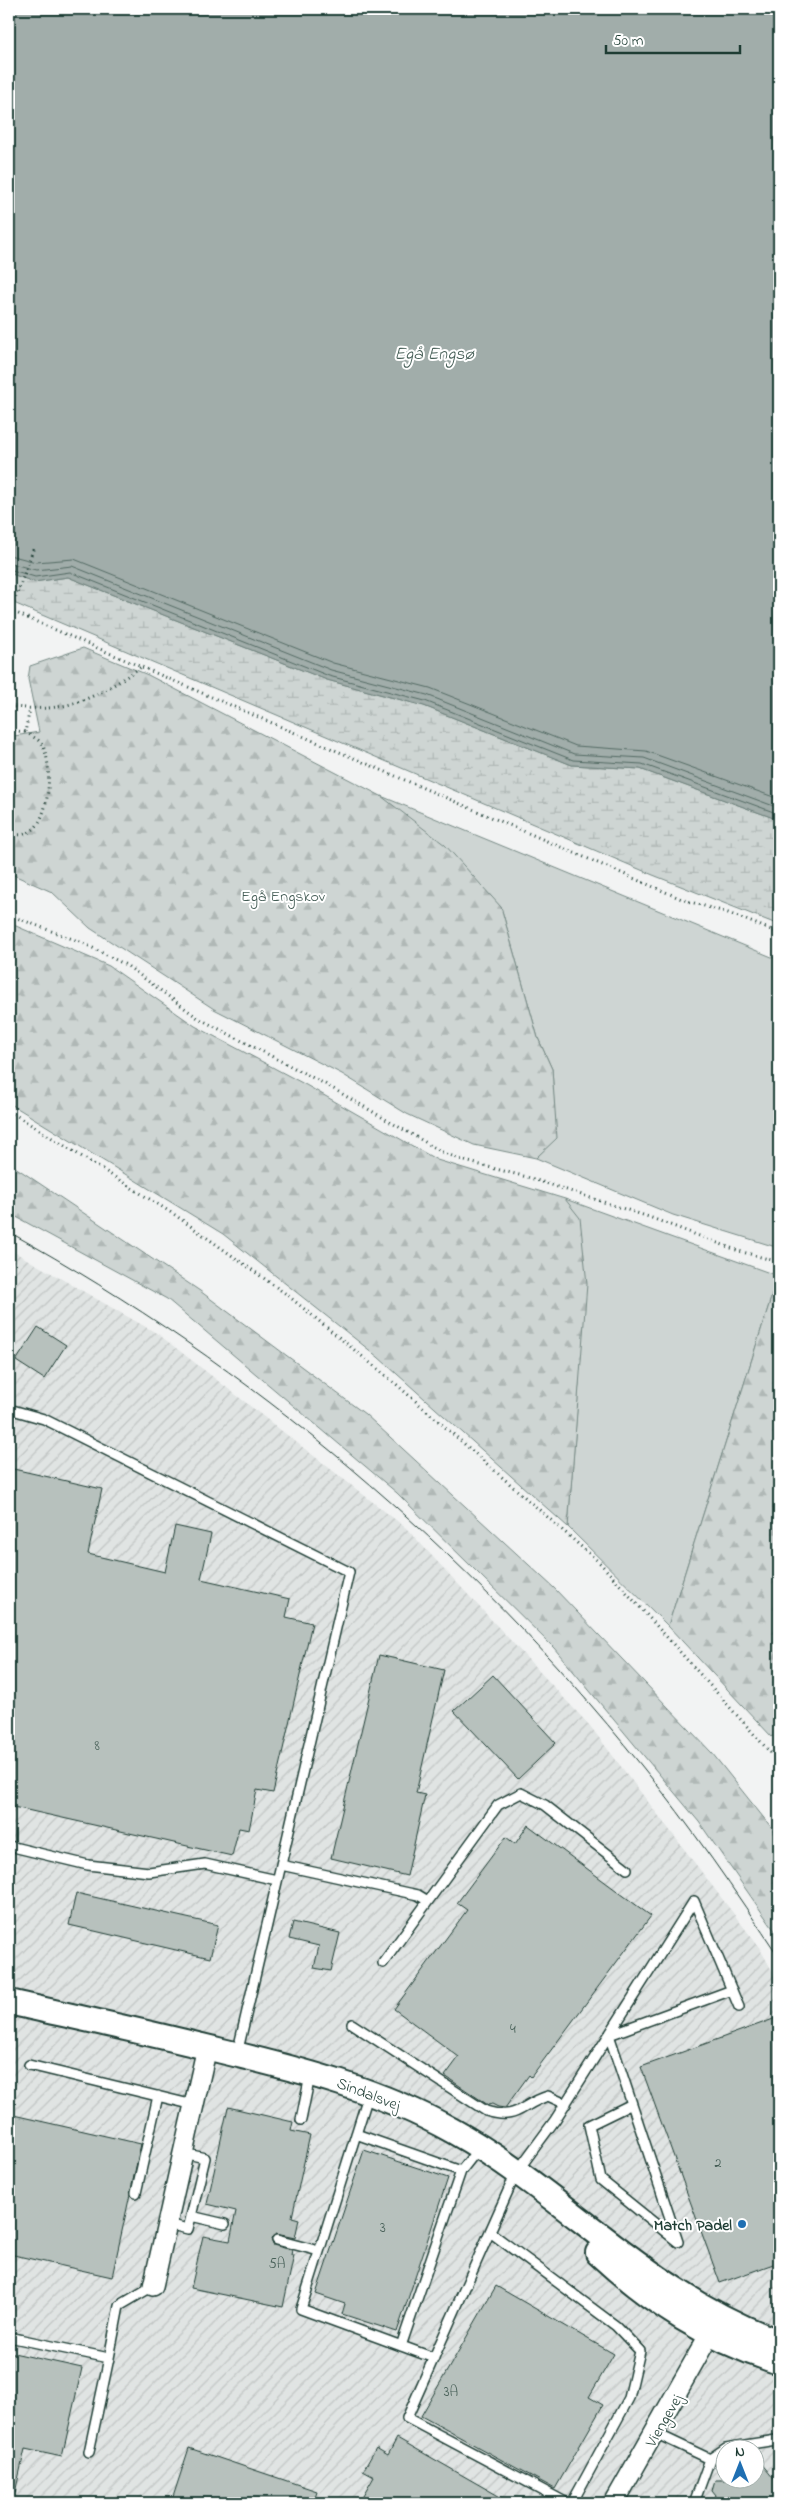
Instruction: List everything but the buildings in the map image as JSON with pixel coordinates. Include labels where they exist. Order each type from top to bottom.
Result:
[{"type":"street","name":"Sindalsvej","points":[[9,2002],[237,2054],[311,2073],[369,2092],[436,2122],[516,2173],[631,2282],[669,2310],[714,2326]]},
{"type":"street","points":[[153,2286],[207,2047]]},
{"type":"street","points":[[714,2326],[779,2342]]},
{"type":"street","points":[[714,2326],[747,2352],[779,2362]]},
{"type":"street","name":"Viengevej","points":[[614,2503],[714,2326]]},
{"type":"lane","points":[[9,1409],[44,1419],[349,1572],[237,2054]]},
{"type":"lane","points":[[383,1963],[498,1804],[521,1794],[545,1805],[626,1868]]},
{"type":"lane","points":[[9,1846],[88,1865],[149,1872],[205,1864],[277,1880]]},
{"type":"lane","points":[[281,1865],[418,1895],[428,1901]]},
{"type":"lane","points":[[567,2503],[408,2418],[516,2173],[566,2104],[694,1901],[739,2007]]},
{"type":"lane","points":[[609,2035],[732,1990]]},
{"type":"lane","points":[[352,2024],[486,2111],[503,2116],[520,2111],[535,2100],[548,2096],[566,2104]]},
{"type":"lane","points":[[609,2035],[632,2104],[659,2187],[678,2242],[601,2180],[589,2125],[632,2104]]},
{"type":"lane","points":[[29,2065],[194,2105]]},
{"type":"lane","points":[[301,2120],[311,2073]]},
{"type":"lane","points":[[369,2092],[301,2310],[434,2358]]},
{"type":"lane","points":[[136,2193],[158,2096]]},
{"type":"lane","points":[[356,2134],[461,2171]]},
{"type":"lane","points":[[402,2346],[461,2171],[479,2148]]},
{"type":"lane","points":[[167,2224],[188,2229],[192,2216],[205,2158],[183,2153]]},
{"type":"lane","points":[[192,2216],[225,2224]]},
{"type":"lane","points":[[490,2232],[616,2326],[640,2351],[629,2398],[572,2503]]},
{"type":"lane","points":[[277,2240],[319,2251]]},
{"type":"lane","points":[[89,2452],[119,2306],[153,2286]]},
{"type":"lane","points":[[9,2337],[109,2358]]},
{"type":"lane","points":[[655,2433],[710,2459]]},
{"type":"lane","points":[[694,2503],[710,2459],[726,2448],[776,2440],[779,2444]]},
{"type":"path","points":[[9,616],[34,547]]},
{"type":"path","points":[[10,611],[684,900],[728,913],[779,933]]},
{"type":"path","points":[[9,706],[30,709],[57,708],[82,702],[105,692],[142,666]]},
{"type":"path","points":[[25,732],[30,709]]},
{"type":"path","points":[[9,730],[25,732],[41,743],[49,763],[46,806],[33,830],[21,836],[9,834]]},
{"type":"path","points":[[9,915],[83,943],[126,965],[198,1018],[325,1084],[442,1152],[466,1161],[527,1177],[779,1262]]},
{"type":"path","points":[[9,1111],[176,1215],[286,1294],[396,1384],[600,1564],[779,1762]]},
{"type":"shaded area","points":[[9,1249],[158,1334],[406,1528],[590,1726],[759,1947],[779,1983],[779,2503],[9,2503]]},
{"type":"green space","points":[[9,573],[34,582],[68,577],[327,680],[424,706],[572,765],[640,769],[779,820],[779,925],[653,875],[9,601]]},
{"type":"green space","name":"Egå Engskov","points":[[83,648],[148,675],[381,796],[445,845],[501,907],[538,1038],[552,1069],[557,1138],[536,1158],[474,1145],[407,1114],[342,1074],[214,1009],[90,928],[52,892],[9,873],[9,747],[14,736],[39,732],[28,679],[30,666]]},
{"type":"green space","points":[[381,796],[779,960],[779,1248],[673,1215],[536,1158],[556,1138],[552,1069],[538,1038],[501,907]]},
{"type":"green space","points":[[9,923],[109,966],[195,1026],[306,1085],[437,1160],[565,1199],[580,1218],[587,1284],[568,1527],[378,1357],[223,1234],[9,1103]]},
{"type":"green space","points":[[9,1163],[200,1291],[365,1414],[554,1588],[712,1753],[779,1837],[779,1937],[699,1822],[554,1648],[397,1493],[167,1299],[9,1213]]},
{"type":"green space","points":[[565,1199],[778,1276],[668,1626],[568,1527],[579,1383]]},
{"type":"green space","points":[[778,1276],[779,1727],[772,1737],[668,1626]]},
{"type":"water","name":"Egå Engsø","points":[[9,9],[779,9],[779,820],[640,769],[572,765],[424,706],[327,680],[68,577],[34,582],[9,573]]},
{"type":"tram line","points":[[9,1232],[99,1285],[186,1342],[270,1403],[351,1468],[428,1537],[503,1609],[574,1685],[641,1765],[695,1835],[779,1957]]},
{"type":"place","name":"Match Padel","points":[[742,2224]]}]
